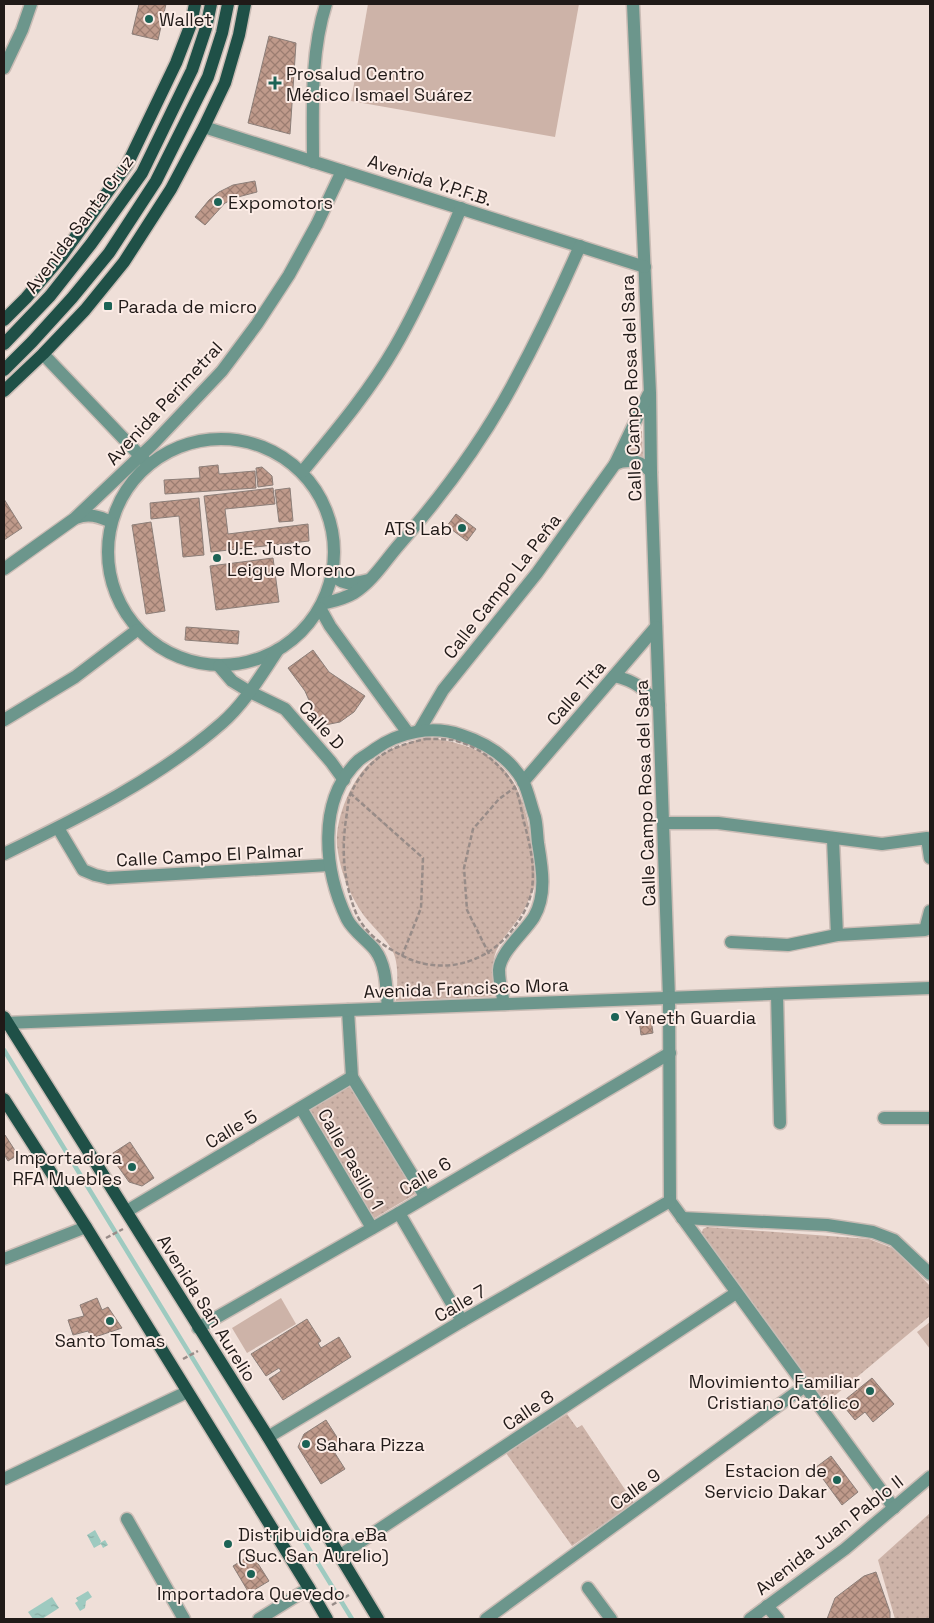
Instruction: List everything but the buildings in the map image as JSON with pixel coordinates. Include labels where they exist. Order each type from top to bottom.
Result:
[{"type":"main road","name":"Avenida Santa Cruz","points":[[4,320],[26,298],[61,257],[127,165],[176,63],[191,24],[195,4]]},
{"type":"main road","name":"Avenida Santa Cruz","points":[[4,344],[50,296],[91,244],[142,173],[192,70],[206,28],[211,4]]},
{"type":"main road","name":"Avenida Santa Cruz","points":[[4,370],[72,298],[109,253],[156,181],[208,77],[222,33],[228,4]]},
{"type":"main road","points":[[4,391],[44,354],[124,262],[171,189],[225,83],[246,4]]},
{"type":"main road","name":"Avenida San Aurelio","points":[[5,1021],[127,1211],[198,1328],[268,1437],[378,1619]]},
{"type":"main road","points":[[4,1098],[86,1227],[327,1619]]},
{"type":"street","points":[[4,68],[22,30],[31,4]]},
{"type":"street","points":[[314,162],[313,76],[321,18],[326,4]]},
{"type":"street","name":"Calle Campo Rosa del Sara","points":[[633,4],[650,393],[656,628],[664,823],[670,1053],[670,1201]]},
{"type":"street","name":"Avenida Y.P.F.B.","points":[[204,127],[645,267]]},
{"type":"street","name":"Avenida Perimetral","points":[[4,569],[74,519],[144,461],[222,371],[257,324],[289,275],[317,224],[342,171]]},
{"type":"street","points":[[302,472],[351,412],[395,348],[431,279],[461,208]]},
{"type":"street","points":[[321,606],[356,592],[369,580],[421,520],[468,455],[511,388],[548,317],[580,246]]},
{"type":"street","points":[[44,354],[144,461]]},
{"type":"street","name":"Calle Campo La Peña","points":[[413,732],[443,690],[537,573],[615,464],[650,393]]},
{"type":"street","points":[[210,440],[244,441],[275,453],[302,472],[323,502],[334,536],[333,572],[329,588],[321,606],[302,632],[278,650],[250,662],[218,666],[174,656],[137,630],[120,606],[110,579],[107,550],[111,522],[125,490],[144,461],[177,448],[210,440]]},
{"type":"street","points":[[615,464],[621,461],[635,461],[651,472]]},
{"type":"street","points":[[74,519],[82,516],[92,516],[111,522]]},
{"type":"street","points":[[333,572],[337,578],[346,584],[369,580]]},
{"type":"street","points":[[321,606],[330,626],[413,732]]},
{"type":"street","name":"Calle Tita","points":[[519,784],[656,628]]},
{"type":"street","points":[[4,720],[75,677],[137,630]]},
{"type":"street","points":[[4,854],[58,828],[152,775],[223,722],[250,692],[278,650]]},
{"type":"street","name":"Calle D","points":[[218,666],[232,681],[285,709],[331,762],[344,780]]},
{"type":"street","points":[[614,676],[629,679],[642,688],[659,705]]},
{"type":"street","points":[[388,1008],[384,970],[376,952],[348,921],[329,865],[329,824],[335,800],[344,780],[359,760],[385,742],[413,732],[452,732],[480,741],[505,758],[535,819],[543,879],[539,902],[534,916],[501,960],[499,971],[504,1004]]},
{"type":"street","points":[[664,823],[718,823],[882,844],[927,838],[930,858]]},
{"type":"street","name":"Calle Campo El Palmar","points":[[58,828],[83,870],[108,878],[329,865]]},
{"type":"street","points":[[833,839],[837,935]]},
{"type":"street","points":[[731,942],[788,945],[837,935],[925,930],[930,911]]},
{"type":"street","name":"Avenida Francisco Mora","points":[[5,1021],[930,988]]},
{"type":"street","points":[[777,994],[780,1123]]},
{"type":"street","points":[[348,1010],[352,1077],[425,1196]]},
{"type":"street","name":"Calle 6","points":[[198,1328],[399,1213],[670,1053]]},
{"type":"street","name":"Calle 5","points":[[127,1211],[352,1077]]},
{"type":"street","name":"Calle Pasillo 1","points":[[301,1108],[372,1228]]},
{"type":"street","points":[[884,1118],[930,1118]]},
{"type":"street","points":[[670,1201],[894,1508]]},
{"type":"street","name":"Calle 7","points":[[268,1437],[462,1321],[670,1201]]},
{"type":"street","name":"Calle Pasillo 1","points":[[399,1213],[462,1321]]},
{"type":"street","points":[[682,1218],[826,1225],[873,1232],[894,1240],[930,1273]]},
{"type":"street","points":[[4,1259],[86,1227]]},
{"type":"street","name":"Calle 8","points":[[339,1556],[736,1293]]},
{"type":"street","name":"Calle 9","points":[[486,1619],[804,1386]]},
{"type":"street","points":[[4,1479],[187,1392]]},
{"type":"street","name":"Avenida Juan Pablo II","points":[[750,1619],[845,1548],[930,1477]]},
{"type":"street","points":[[128,1519],[184,1619]]},
{"type":"street","points":[[259,1619],[309,1588]]},
{"type":"street","points":[[588,1588],[611,1619]]},
{"type":"street","points":[[766,1606],[778,1619]]},
{"type":"path","points":[[426,739],[452,740],[477,749],[498,764],[519,784],[534,865],[532,891],[523,915],[508,937],[488,954],[454,966],[428,964],[402,956],[384,946],[369,933],[358,916],[350,898],[344,866],[343,834],[351,793],[360,778],[377,759],[400,745],[426,739]]},
{"type":"path","points":[[344,780],[351,793],[423,858],[421,908],[402,956]]},
{"type":"path","points":[[488,954],[467,910],[464,868],[473,829],[499,799],[519,784]]},
{"type":"path","points":[[105,1239],[126,1228]]},
{"type":"path","points":[[179,1362],[197,1351]]},
{"type":"path","points":[[331,1605],[348,1595]]},
{"type":"shaded area","points":[[368,4],[579,4],[555,137],[351,101]]},
{"type":"shaded area","points":[[639,431],[642,431],[643,460],[627,455]]},
{"type":"shaded area","points":[[426,737],[469,747],[485,754],[499,764],[510,776],[525,810],[534,858],[535,885],[523,911],[500,943],[496,953],[493,964],[501,996],[396,1001],[397,974],[394,954],[387,942],[360,909],[349,890],[341,868],[337,845],[339,822],[347,797],[360,774],[383,753]]},
{"type":"shaded area","points":[[351,1085],[417,1193],[373,1219],[309,1110]]},
{"type":"shaded area","points":[[707,1227],[869,1239],[895,1249],[930,1286],[930,1316],[826,1403],[701,1235],[703,1229]]},
{"type":"shaded area","points":[[281,1298],[296,1324],[247,1353],[232,1328]]},
{"type":"shaded area","points":[[930,1322],[930,1349],[917,1332]]},
{"type":"shaded area","points":[[567,1414],[577,1428],[582,1425],[634,1503],[572,1546],[506,1453]]},
{"type":"shaded area","points":[[930,1513],[930,1619],[895,1619],[878,1560]]},
{"type":"water","points":[[95,1530],[101,1541],[100,1543],[105,1540],[108,1545],[103,1548],[101,1544],[94,1548],[87,1535]]},
{"type":"water","points":[[88,1591],[92,1597],[86,1601],[85,1608],[80,1611],[75,1603],[78,1601],[76,1598]]},
{"type":"water","points":[[52,1597],[59,1608],[42,1619],[33,1619],[28,1612]]},
{"type":"waterway","points":[[4,1050],[352,1619]]},
{"type":"place","name":"Wallet","points":[[149,19]]},
{"type":"place","name":"Prosalud Centro Médico Ismael Suárez","points":[[275,83]]},
{"type":"place","name":"Expomotors","points":[[218,202]]},
{"type":"place","name":"Parada de micro","points":[[108,306]]},
{"type":"place","name":"ATS Lab","points":[[462,528]]},
{"type":"place","name":"U.E. Justo Leigue Moreno","points":[[217,558]]},
{"type":"place","name":"Yaneth Guardia","points":[[615,1017]]},
{"type":"place","name":"Importadora RFA Muebles","points":[[132,1167]]},
{"type":"place","name":"Santo Tomas","points":[[110,1321]]},
{"type":"place","name":"Movimiento Familiar Cristiano Católico","points":[[870,1391]]},
{"type":"place","name":"Sahara Pizza","points":[[306,1444]]},
{"type":"place","name":"Estacion de Servicio Dakar","points":[[837,1480]]},
{"type":"place","name":"Distribuidora eBa (Suc. San Aurelio)","points":[[228,1544]]},
{"type":"place","name":"Importadora Quevedo","points":[[251,1574]]}]
